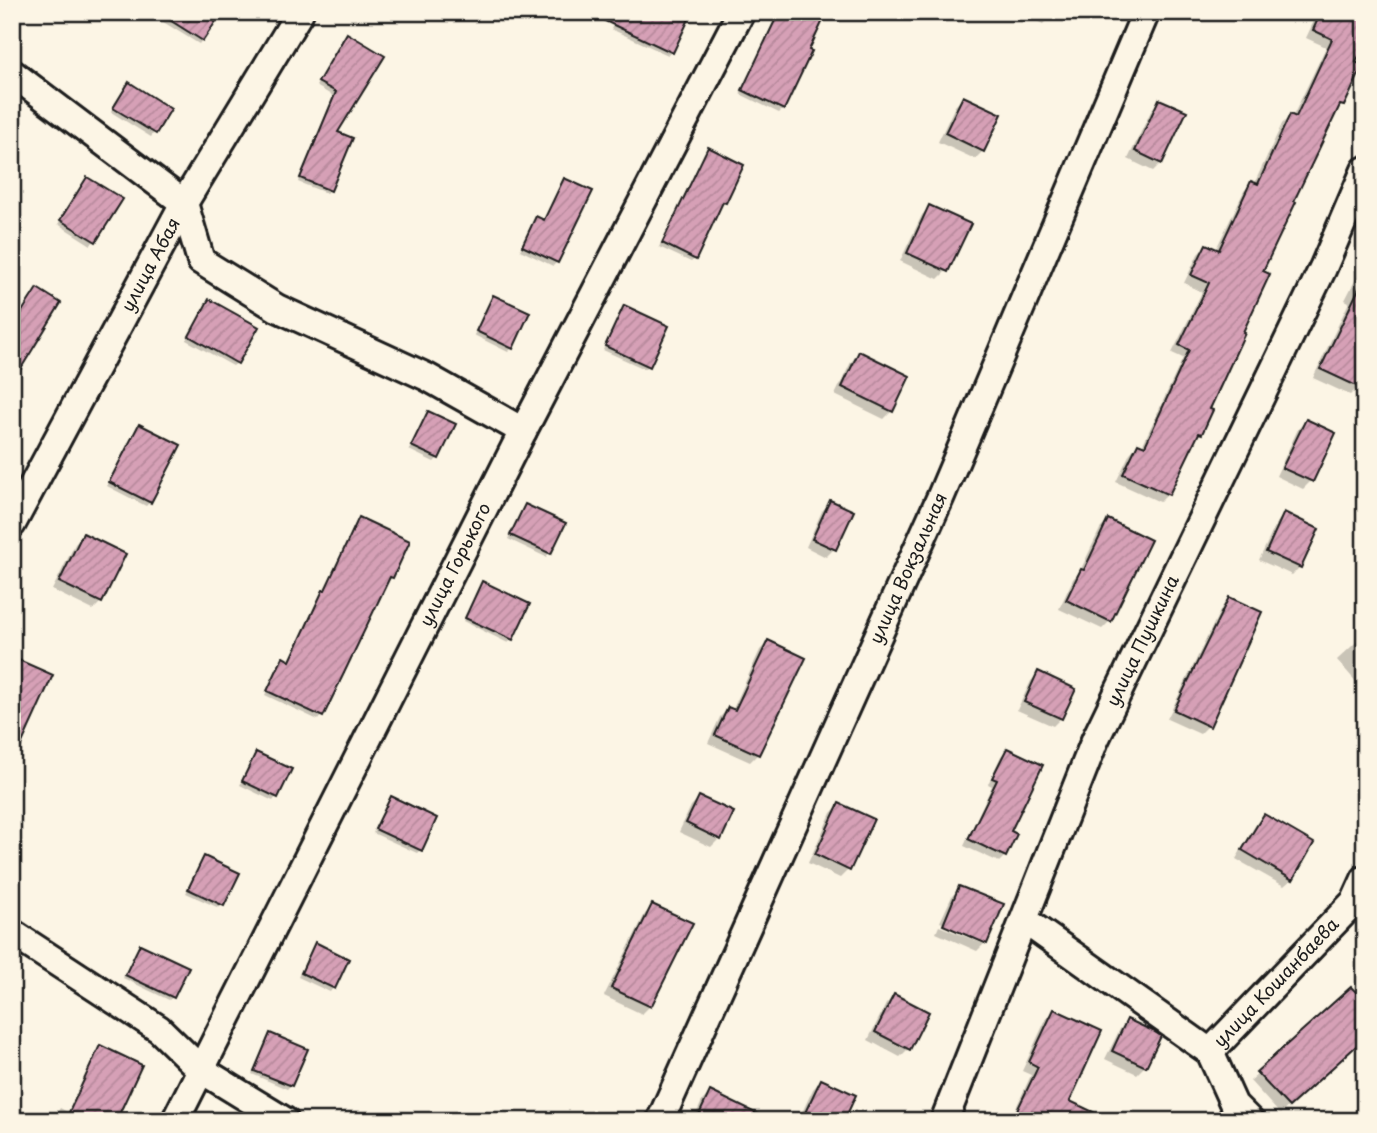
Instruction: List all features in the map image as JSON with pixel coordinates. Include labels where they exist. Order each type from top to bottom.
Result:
[{"type":"street","name":"улица Абая","points":[[12,524],[184,203],[300,12]]},
{"type":"street","name":"улица Горького","points":[[175,1121],[523,431],[741,12]]},
{"type":"street","name":"улица Вокзальная","points":[[660,1121],[941,496],[1146,12]]},
{"type":"street","points":[[12,73],[184,203],[201,261],[277,308],[426,377],[523,431]]},
{"type":"street","name":"улица Пушкина","points":[[944,1121],[1095,740],[1323,268],[1365,170]]},
{"type":"street","name":"улица Кошанбаева","points":[[1210,1052],[1354,901],[1365,879]]},
{"type":"street","points":[[1024,920],[1210,1052],[1234,1105],[1250,1121]]},
{"type":"street","points":[[12,933],[159,1028],[200,1069],[285,1121]]},
{"type":"building","points":[[157,12],[222,12],[203,41]]},
{"type":"building","points":[[586,12],[675,12],[689,19],[673,53]]},
{"type":"building","points":[[779,12],[827,12],[784,110],[742,90]]},
{"type":"building","points":[[1321,12],[1365,12],[1365,44],[1356,62],[1363,66],[1344,106],[1340,105],[1294,201],[1296,202],[1263,271],[1270,274],[1210,409],[1213,410],[1169,495],[1123,474],[1138,443],[1145,446],[1189,350],[1179,345],[1209,283],[1191,275],[1206,244],[1219,250],[1251,181],[1258,184],[1290,114],[1296,117],[1332,39],[1313,30]]},
{"type":"building","points":[[347,33],[385,56],[338,132],[353,138],[331,191],[300,178],[336,92],[318,82]]},
{"type":"building","points":[[129,82],[171,109],[156,134],[113,108]]},
{"type":"building","points":[[963,96],[1002,114],[984,152],[945,133]]},
{"type":"building","points":[[1159,99],[1187,111],[1162,164],[1135,151]]},
{"type":"building","points":[[708,147],[744,165],[696,260],[662,243]]},
{"type":"building","points":[[87,177],[123,199],[96,242],[60,220]]},
{"type":"building","points":[[564,178],[593,191],[558,263],[522,246],[536,216],[544,220]]},
{"type":"building","points":[[929,205],[971,224],[948,272],[907,253]]},
{"type":"building","points":[[1365,276],[1365,390],[1320,369]]},
{"type":"building","points":[[37,288],[61,303],[12,383],[12,327]]},
{"type":"building","points":[[493,295],[530,312],[513,349],[476,331]]},
{"type":"building","points":[[209,299],[259,327],[238,364],[189,336]]},
{"type":"building","points":[[624,305],[669,326],[650,367],[605,346]]},
{"type":"building","points":[[859,351],[910,376],[893,412],[842,387]]},
{"type":"building","points":[[428,411],[456,424],[439,459],[411,446]]},
{"type":"building","points":[[1306,419],[1336,433],[1313,482],[1282,468]]},
{"type":"building","points":[[139,424],[181,445],[151,503],[109,482]]},
{"type":"building","points":[[830,500],[854,511],[836,550],[812,539]]},
{"type":"building","points":[[525,504],[566,523],[551,554],[510,535]]},
{"type":"building","points":[[1284,512],[1319,529],[1301,568],[1266,552]]},
{"type":"building","points":[[359,517],[410,541],[323,717],[267,691],[283,657],[290,661]]},
{"type":"building","points":[[1108,519],[1151,540],[1111,622],[1066,600],[1081,569],[1084,570]]},
{"type":"building","points":[[83,533],[126,554],[102,603],[59,582]]},
{"type":"building","points":[[482,581],[530,604],[513,640],[465,618]]},
{"type":"building","points":[[1229,597],[1262,612],[1210,727],[1174,710]]},
{"type":"building","points":[[768,640],[806,658],[759,755],[715,735],[728,707],[735,710]]},
{"type":"building","points":[[12,657],[53,675],[12,765]]},
{"type":"building","points":[[1038,671],[1076,689],[1062,719],[1024,702]]},
{"type":"building","points":[[1007,748],[1043,765],[1011,831],[1017,834],[1006,857],[968,839],[997,780],[992,778]]},
{"type":"building","points":[[256,752],[292,769],[278,798],[242,781]]},
{"type":"building","points":[[391,796],[437,818],[422,851],[375,829]]},
{"type":"building","points":[[699,796],[734,812],[721,840],[686,823]]},
{"type":"building","points":[[839,803],[874,819],[850,871],[815,854]]},
{"type":"building","points":[[1264,814],[1314,843],[1293,880],[1242,850]]},
{"type":"building","points":[[204,856],[240,873],[224,906],[188,889]]},
{"type":"building","points":[[959,886],[1004,904],[987,944],[943,925]]},
{"type":"building","points":[[652,904],[693,923],[651,1007],[611,988]]},
{"type":"building","points":[[315,942],[349,959],[335,989],[301,973]]},
{"type":"building","points":[[140,944],[189,967],[174,998],[125,975]]},
{"type":"building","points":[[1351,987],[1365,1001],[1365,1038],[1289,1107],[1256,1072]]},
{"type":"building","points":[[894,994],[929,1012],[910,1050],[875,1032]]},
{"type":"building","points":[[1054,1009],[1102,1031],[1070,1101],[1112,1121],[1012,1121],[1038,1067],[1029,1062]]},
{"type":"building","points":[[1127,1019],[1161,1036],[1146,1067],[1112,1051]]},
{"type":"building","points":[[270,1033],[308,1049],[292,1086],[254,1071]]},
{"type":"building","points":[[100,1045],[142,1065],[116,1121],[65,1121]]},
{"type":"building","points":[[821,1079],[856,1095],[844,1121],[801,1121]]},
{"type":"building","points":[[710,1091],[772,1121],[696,1121]]}]
